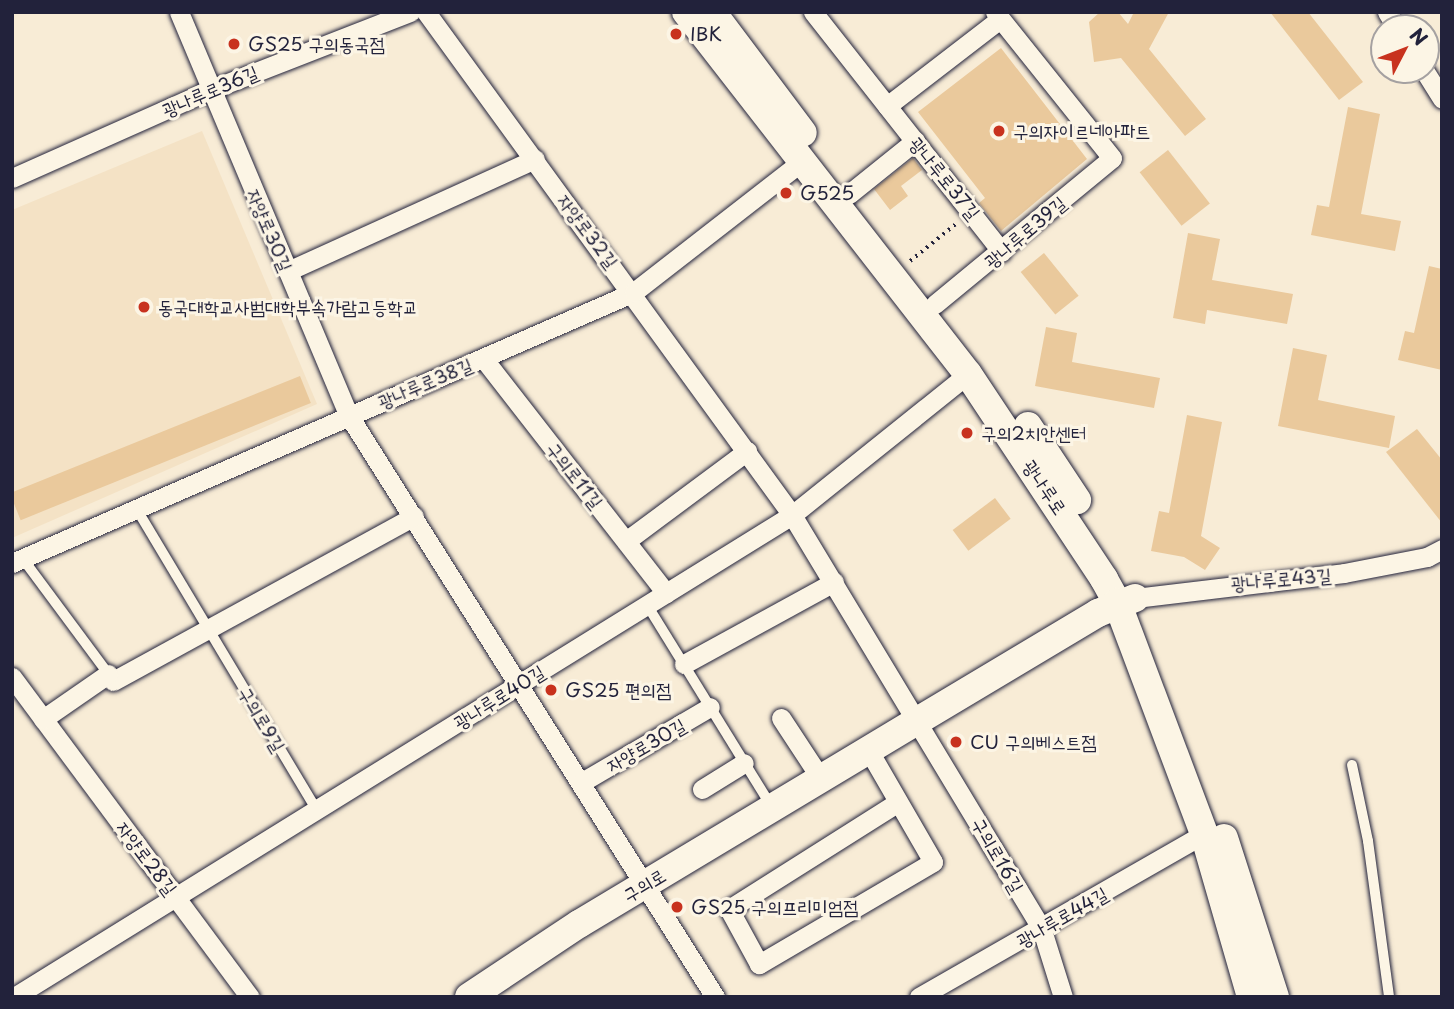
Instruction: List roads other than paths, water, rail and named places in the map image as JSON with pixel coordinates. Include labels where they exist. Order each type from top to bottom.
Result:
[{"type":"main road","name":"광나루로","points":[[686,12],[968,374],[1126,600],[1204,834],[1251,997]]},
{"type":"main road","name":"광나루로","points":[[712,12],[935,303],[1052,461],[1126,600],[1247,904],[1275,997]]},
{"type":"main road","name":"구의로","points":[[469,997],[644,885],[1126,600]]},
{"type":"street","name":"자양로30길","points":[[179,12],[349,416],[521,683],[715,997]]},
{"type":"street","name":"광나루로36길","points":[[12,178],[211,90],[410,12]]},
{"type":"street","name":"자양로32길","points":[[426,12],[634,292],[792,515],[919,720]]},
{"type":"street","name":"광나루로37길","points":[[813,12],[973,211],[1002,252]]},
{"type":"street","points":[[887,106],[998,15]]},
{"type":"street","name":"광나루로39길","points":[[935,303],[1002,252],[1112,158],[998,15]]},
{"type":"street","points":[[1433,84],[1442,99]]},
{"type":"street","points":[[849,194],[915,141]]},
{"type":"street","points":[[288,271],[535,159]]},
{"type":"street","name":"광나루로38길","points":[[18,561],[634,292],[801,162]]},
{"type":"street","name":"구의로11길","points":[[483,358],[666,593]]},
{"type":"street","name":"광나루로40길","points":[[14,997],[792,515],[968,374]]},
{"type":"street","points":[[626,541],[747,452]]},
{"type":"street","points":[[43,719],[111,678],[208,629],[414,516]]},
{"type":"street","name":"광나루로43길","points":[[1126,600],[1344,573],[1427,557],[1442,548]]},
{"type":"street","points":[[684,664],[834,582]]},
{"type":"street","name":"자양로28길","points":[[12,677],[250,997]]},
{"type":"street","name":"자양로30길","points":[[582,782],[710,707]]},
{"type":"street","points":[[781,718],[821,779]]},
{"type":"street","name":"구의로16길","points":[[919,720],[1042,930],[1063,997]]},
{"type":"street","points":[[869,751],[933,862],[759,964],[729,909],[898,802]]},
{"type":"street","points":[[702,789],[744,763]]},
{"type":"street","name":"광나루로44길","points":[[919,997],[1042,930],[1204,834]]},
{"type":"lane","name":"구의로9길","points":[[136,508],[317,810]]},
{"type":"lane","name":"광나루로38길","points":[[18,561],[111,678]]},
{"type":"lane","points":[[647,605],[772,808]]},
{"type":"lane","points":[[1352,765],[1368,841],[1389,997]]},
{"type":"place","name":"IBK","points":[[676,34]]},
{"type":"place","name":"GS25 구의동국점","points":[[234,44]]},
{"type":"place","name":"구의자이르네아파트","points":[[999,131]]},
{"type":"place","name":"G525","points":[[786,193]]},
{"type":"place","name":"동국대학교사범대학부속가람고등학교","points":[[144,307]]},
{"type":"place","name":"구의2치안센터","points":[[967,433]]},
{"type":"place","name":"GS25 편의점","points":[[551,690]]},
{"type":"place","name":"CU 구의베스트점","points":[[956,742]]},
{"type":"place","name":"GS25 구의프리미엄점","points":[[677,907]]}]
